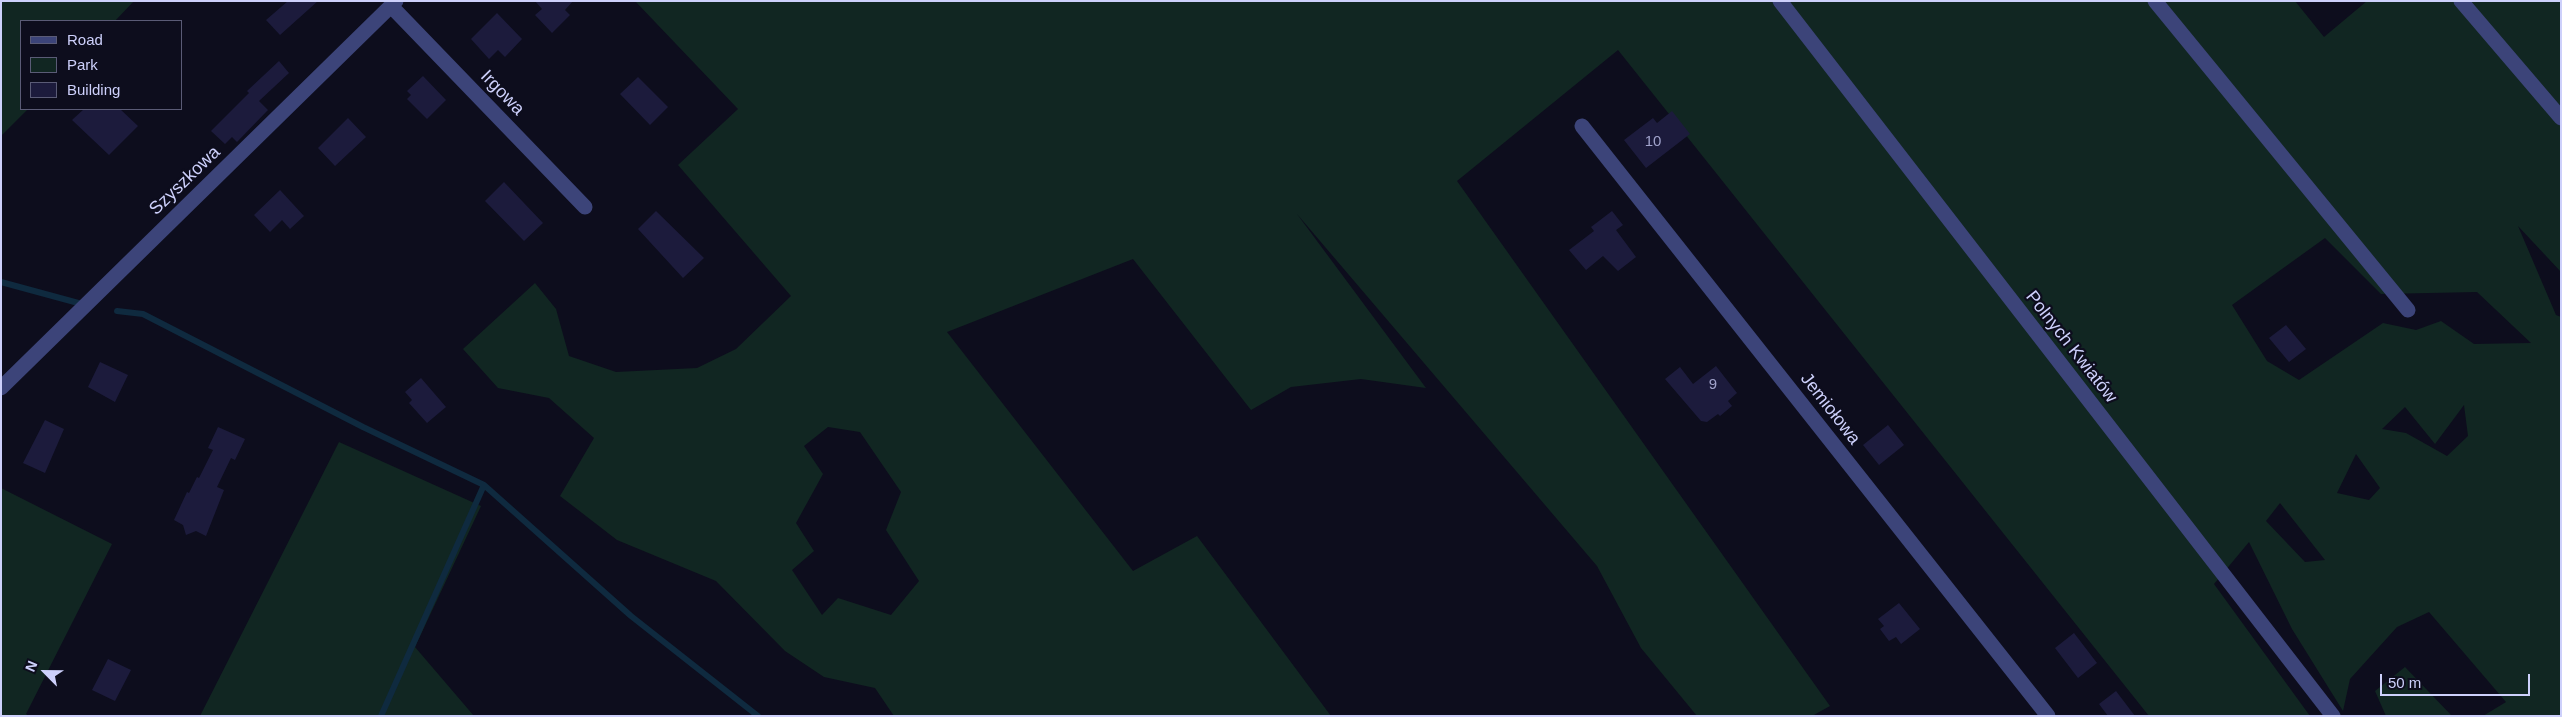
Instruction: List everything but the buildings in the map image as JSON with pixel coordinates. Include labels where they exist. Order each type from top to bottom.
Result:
[{"type":"street","name":"Polnych Kwiatów","points":[[1780,1],[2333,716]]},
{"type":"street","points":[[2155,1],[2408,310]]},
{"type":"street","points":[[2461,1],[2561,118]]},
{"type":"street","name":"Irgowa","points":[[393,3],[586,207]]},
{"type":"street","name":"Szyszkowa","points":[[1,388],[393,3]]},
{"type":"street","name":"Jemiołowa","points":[[1582,126],[2048,716]]},
{"type":"green space","points":[[1,1],[134,1],[116,20],[20,20],[20,110],[27,110],[1,136]]},
{"type":"green space","points":[[635,1],[2295,1],[2324,37],[2367,1],[2561,1],[2561,272],[2518,226],[2556,315],[2561,317],[2561,716],[2483,716],[2506,702],[2429,612],[2397,627],[2350,679],[2343,711],[2292,629],[2249,542],[2214,584],[2310,716],[2149,716],[1618,50],[1457,181],[1830,706],[1812,716],[1697,716],[1641,648],[1597,566],[1297,214],[1426,388],[1361,379],[1291,387],[1251,410],[1133,259],[947,332],[1133,571],[1197,536],[1331,716],[894,716],[875,688],[824,677],[785,651],[716,581],[617,540],[560,496],[594,438],[549,398],[498,388],[463,349],[535,283],[556,309],[569,356],[616,372],[697,368],[736,349],[791,296],[678,165],[738,109]],"holes":[[[2325,238],[2381,294],[2477,292],[2531,343],[2474,344],[2441,321],[2416,330],[2383,323],[2299,380],[2267,361],[2232,305]],[[2464,405],[2468,436],[2447,456],[2406,433],[2382,429],[2405,407],[2435,444]],[[828,427],[860,432],[901,492],[886,530],[919,581],[891,615],[838,598],[822,615],[792,570],[814,551],[796,523],[823,474],[804,446]],[[2356,454],[2380,488],[2369,500],[2337,493]],[[2280,503],[2325,560],[2305,562],[2266,521]]]},
{"type":"green space","points":[[339,442],[481,506],[415,647],[474,716],[200,716]]},
{"type":"green space","points":[[1,488],[112,544],[26,714],[29,716],[1,716]]},
{"type":"green space","points":[[2405,667],[2452,716],[2386,716],[2375,691]]},
{"type":"waterway","points":[[1,282],[82,304]]},
{"type":"waterway","points":[[117,311],[143,314],[363,427],[484,485],[381,716]]},
{"type":"waterway","points":[[484,485],[631,616],[758,716]]}]
